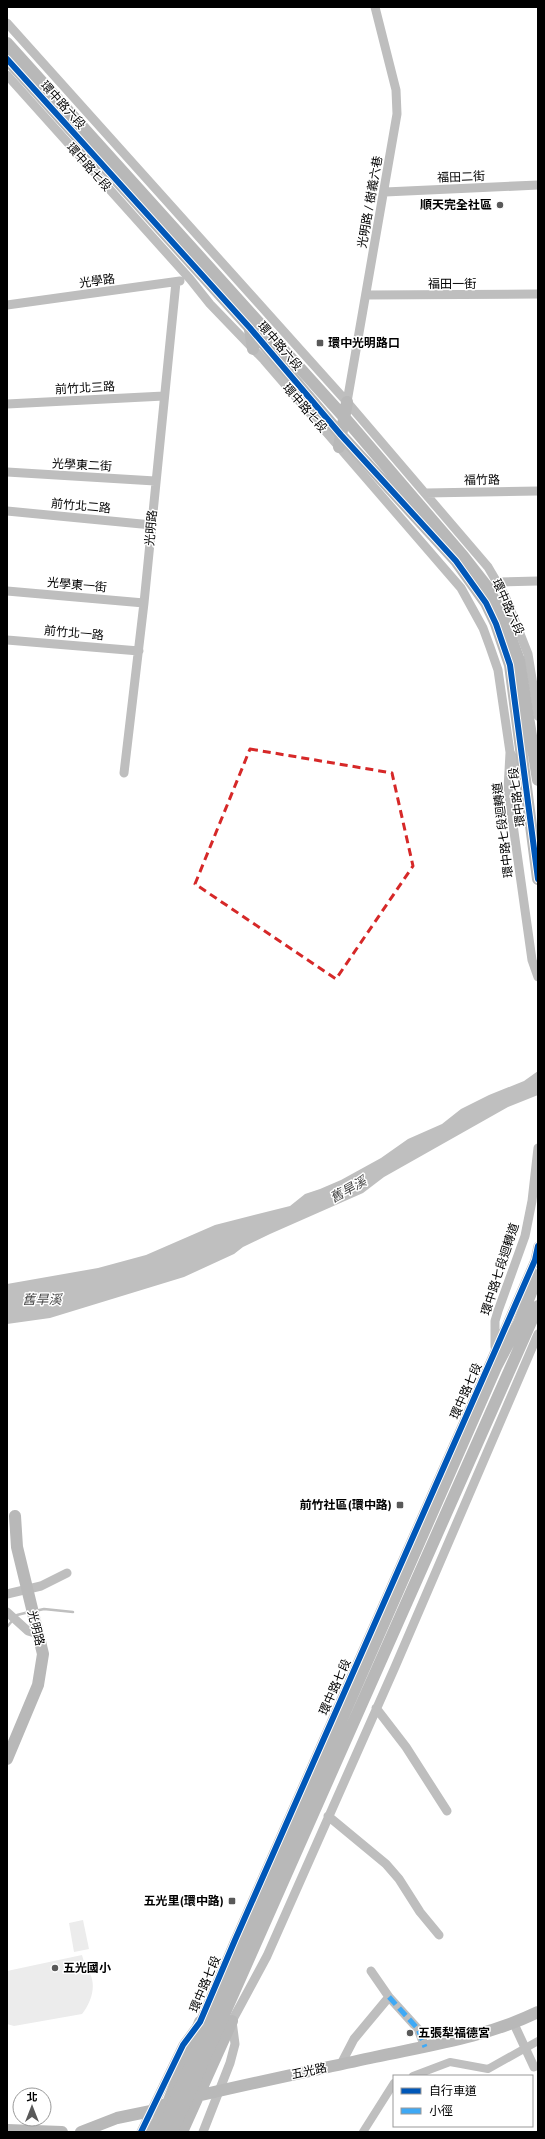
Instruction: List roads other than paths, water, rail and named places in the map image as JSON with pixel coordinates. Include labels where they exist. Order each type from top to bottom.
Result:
[{"type":"street","name":"光明路 / 樹義六巷","points":[[347,402],[385,192],[397,110],[396,90],[375,7]]},
{"type":"street","name":"環中路六段","points":[[7,23],[347,402],[473,548],[498,582],[519,660]]},
{"type":"street","name":"環中路六段","points":[[7,43],[300,367],[463,556],[488,588],[503,617],[519,660]]},
{"type":"street","name":"環中路六段","points":[[7,59],[250,328],[292,377],[340,441],[461,568],[486,603],[496,624],[519,660]]},
{"type":"street","name":"環中路七段","points":[[7,75],[190,279],[210,304],[340,441],[461,588],[483,628],[498,670],[510,752],[532,782]]},
{"type":"street","name":"福田二街","points":[[385,192],[538,185]]},
{"type":"street","name":"光學路","points":[[7,305],[190,279]]},
{"type":"street","name":"光明路","points":[[124,773],[139,651],[176,282]]},
{"type":"street","name":"福田一街","points":[[366,295],[538,294]]},
{"type":"street","points":[[250,328],[253,349]]},
{"type":"street","name":"前竹北三路","points":[[7,404],[164,396]]},
{"type":"street","points":[[340,441],[347,402]]},
{"type":"street","name":"光學東二街","points":[[7,472],[155,481]]},
{"type":"street","name":"福竹路","points":[[426,493],[538,491]]},
{"type":"street","name":"前竹北二路","points":[[7,511],[152,525]]},
{"type":"street","points":[[498,582],[538,581]]},
{"type":"street","name":"光學東一街","points":[[7,591],[144,603]]},
{"type":"street","name":"前竹北一路","points":[[7,640],[139,651]]},
{"type":"street","points":[[519,660],[538,716]]},
{"type":"street","name":"環中路七段","points":[[519,660],[532,782],[528,802],[538,879]]},
{"type":"street","name":"環中路七段迴轉道","points":[[510,752],[508,789],[532,960],[538,976]]},
{"type":"street","name":"環中路七段迴轉道","points":[[495,1351],[495,1321],[525,1236],[532,1201],[538,1148]]},
{"type":"street","name":"環中路七段","points":[[157,2121],[183,2045],[200,2022],[236,1936],[535,1260],[538,1246]]},
{"type":"street","name":"環中路七段","points":[[140,2132],[157,2121],[493,1374],[519,1323],[538,1275]]},
{"type":"street","points":[[172,2132],[538,1306]]},
{"type":"street","points":[[184,2126],[232,2021],[270,1948],[538,1334]]},
{"type":"street","points":[[527,1359],[538,1347]]},
{"type":"street","name":"光明路","points":[[7,1759],[38,1685],[43,1654],[17,1548],[15,1516]]},
{"type":"street","points":[[7,1594],[26,1588],[41,1586],[67,1573]]},
{"type":"street","points":[[7,1612],[28,1631],[38,1634]]},
{"type":"street","points":[[376,1708],[406,1747],[447,1811]]},
{"type":"street","points":[[328,1816],[386,1864],[399,1879],[420,1912],[439,1935]]},
{"type":"street","points":[[236,1936],[258,1948],[270,1948]]},
{"type":"street","points":[[230,1953],[234,1950],[248,1951],[255,1954],[263,1963]]},
{"type":"street","points":[[371,1971],[389,1997],[418,2029],[425,2047]]},
{"type":"street","points":[[341,2064],[354,2039],[389,1997]]},
{"type":"street","name":"五光路","points":[[168,2103],[341,2064],[446,2044],[514,2024],[538,2012]]},
{"type":"street","points":[[203,2132],[220,2091],[235,2044],[232,2021]]},
{"type":"street","points":[[152,2132],[168,2103],[200,2022]]},
{"type":"street","points":[[514,2024],[534,2067]]},
{"type":"street","points":[[81,2132],[117,2118],[157,2121]]},
{"type":"street","points":[[7,2130],[62,2132]]},
{"type":"water","name":"舊旱溪","points":[[538,1071],[538,1095],[508,1107],[384,1177],[363,1193],[270,1234],[243,1247],[234,1254],[184,1277],[50,1318],[7,1324],[7,1284],[98,1268],[146,1255],[215,1225],[290,1206],[305,1194],[341,1180],[381,1158],[408,1139],[442,1124],[461,1109],[489,1095],[524,1081]]},
{"type":"waterway","name":"舊旱溪","points":[[35,1611],[44,1609],[73,1612]]},
{"type":"waterway","name":"舊旱溪","points":[[7,1627],[17,1615],[29,1612]]},
{"type":"waterway","points":[[416,2075],[450,2062],[488,2069],[538,2041]]},
{"type":"waterway","points":[[363,2132],[393,2085]]},
{"type":"place","name":"順天完全社區","points":[[500,205]]},
{"type":"place","name":"環中光明路口","points":[[320,343]]},
{"type":"place","name":"前竹社區(環中路)","points":[[400,1505]]},
{"type":"place","name":"五光里(環中路)","points":[[232,1901]]},
{"type":"place","name":"五光國小","points":[[55,1968]]},
{"type":"place","name":"五張犁福德宮","points":[[410,2033]]}]
